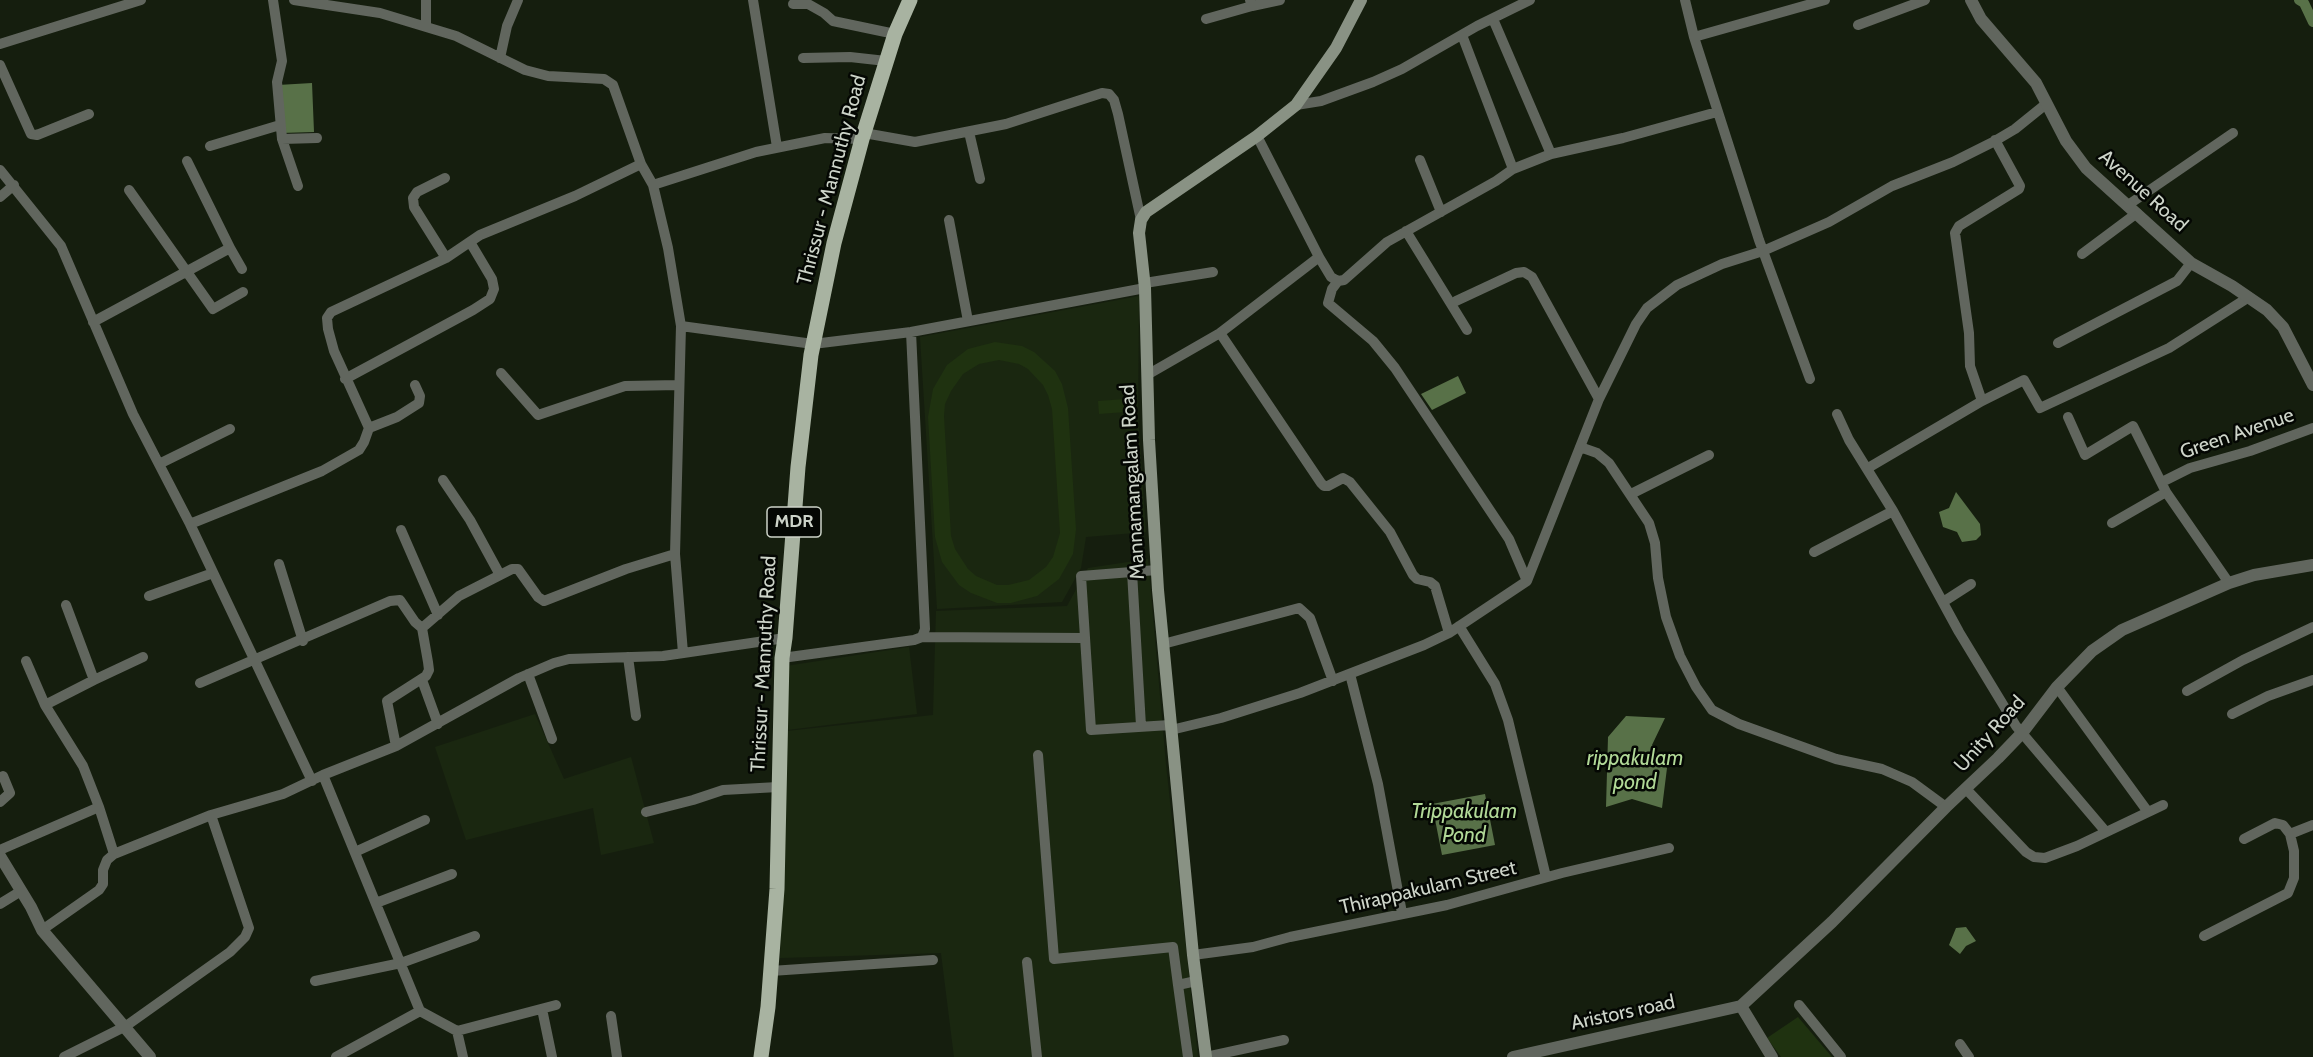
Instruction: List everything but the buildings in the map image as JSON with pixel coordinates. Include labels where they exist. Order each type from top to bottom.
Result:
[{"type":"main road","name":"Thrissur - Mannuthy Road","points":[[760,1057],[768,1007],[777,889],[782,657],[798,467],[813,344],[834,243],[863,136],[886,61],[910,0]]},
{"type":"main road","points":[[1141,220],[1146,212],[1257,136],[1296,105],[1336,48],[1361,0]]},
{"type":"main road","name":"Mannamangalam Road","points":[[1141,220],[1149,440],[1157,570],[1170,728],[1193,955],[1206,1057]]},
{"type":"street","points":[[0,44],[141,0]]},
{"type":"street","points":[[273,0],[282,61],[277,82],[280,125],[282,139],[298,186]]},
{"type":"street","points":[[294,0],[341,3],[380,13],[456,36],[525,70],[548,76],[604,79],[613,85],[641,164],[653,185],[668,248],[681,326],[675,554],[683,653]]},
{"type":"street","points":[[426,0],[426,26]]},
{"type":"street","points":[[500,58],[507,26],[518,0]]},
{"type":"street","points":[[753,0],[777,147]]},
{"type":"street","points":[[1206,19],[1251,3],[1280,0]]},
{"type":"street","points":[[1296,105],[1321,101],[1402,69],[1530,0]]},
{"type":"street","points":[[1685,0],[1717,112],[1763,251],[1810,379]]},
{"type":"street","points":[[1694,37],[1825,0]]},
{"type":"street","points":[[1858,26],[1925,0]]},
{"type":"street","name":"Avenue Road","points":[[1971,0],[1982,20],[2036,83],[2066,141],[2086,168],[2191,263],[2267,310],[2283,327],[2313,386]]},
{"type":"street","points":[[793,4],[808,4],[833,21],[896,34]]},
{"type":"street","points":[[1493,19],[1551,154]]},
{"type":"street","points":[[1462,35],[1514,169]]},
{"type":"street","points":[[803,58],[850,57],[886,61]]},
{"type":"street","points":[[0,65],[31,134],[37,135],[89,114]]},
{"type":"street","points":[[653,185],[777,147],[825,138],[863,136],[915,142],[1006,124],[1102,93],[1109,94],[1118,114],[1141,220]]},
{"type":"street","points":[[1157,570],[1081,576],[1091,730],[1141,726],[1170,728],[1241,712],[1333,681],[1449,633],[1527,581],[1599,399],[1636,324],[1647,308],[1677,285],[1722,264],[1763,251],[1839,217],[1892,186],[1953,162],[1995,141],[2046,104]]},
{"type":"street","points":[[1257,136],[1319,257],[1331,277],[1338,281],[1353,274],[1387,242],[1514,169],[1551,154],[1623,138],[1717,112]]},
{"type":"street","points":[[210,146],[280,125]]},
{"type":"street","points":[[969,132],[980,179]]},
{"type":"street","points":[[2082,254],[2132,209],[2233,133]]},
{"type":"street","points":[[282,139],[316,138]]},
{"type":"street","points":[[1982,401],[1970,366],[1969,333],[1955,233],[1959,226],[2019,189],[2020,186],[1995,141]]},
{"type":"street","points":[[1420,160],[1441,212]]},
{"type":"street","points":[[187,161],[242,269]]},
{"type":"street","points":[[369,428],[334,351],[327,318],[331,312],[446,258],[480,235],[575,196],[641,164]]},
{"type":"street","points":[[0,170],[61,246],[133,414],[190,524],[312,781]]},
{"type":"street","points":[[445,178],[417,192],[413,198],[414,207],[446,258]]},
{"type":"street","points":[[0,197],[14,185]]},
{"type":"street","points":[[129,190],[213,309],[243,292]]},
{"type":"street","points":[[949,220],[969,321]]},
{"type":"street","points":[[1406,231],[1467,330]]},
{"type":"street","points":[[345,379],[490,299],[494,289],[492,279],[470,242]]},
{"type":"street","points":[[93,322],[230,248]]},
{"type":"street","points":[[1147,375],[1220,333],[1319,257]]},
{"type":"street","points":[[2058,343],[2177,281],[2191,263]]},
{"type":"street","points":[[681,326],[813,344],[911,332],[1213,272]]},
{"type":"street","points":[[1456,301],[1516,273],[1524,272],[1532,277],[1599,399]]},
{"type":"street","points":[[1338,281],[1332,289],[1328,303],[1373,341],[1395,368],[1509,538],[1527,581]]},
{"type":"street","points":[[1868,468],[1982,401],[2024,380],[2040,408],[2169,348],[2249,297]]},
{"type":"street","points":[[911,332],[925,629],[922,637]]},
{"type":"street","points":[[1220,333],[1321,483],[1328,486],[1343,478],[1350,482],[1390,532],[1413,575],[1435,586],[1449,633]]},
{"type":"street","points":[[501,373],[538,415],[626,386],[679,385]]},
{"type":"street","points":[[190,524],[340,462],[359,450],[369,428],[397,417],[419,403],[420,396],[415,385]]},
{"type":"street","points":[[1837,414],[1849,440],[1893,511],[1980,666],[2022,733],[2106,832]]},
{"type":"street","points":[[2068,417],[2085,455],[2133,426],[2164,487],[2229,583]]},
{"type":"street","name":"Green Avenue","points":[[2112,523],[2164,487],[2174,476],[2190,468],[2250,451],[2313,428]]},
{"type":"street","points":[[159,464],[230,429]]},
{"type":"street","points":[[1580,447],[1597,453],[1609,463],[1649,523],[1655,543],[1658,578],[1664,607],[1680,656],[1696,687],[1712,710],[1739,724],[1836,759],[1881,769],[1912,782],[1946,807]]},
{"type":"street","points":[[1631,494],[1709,455]]},
{"type":"street","points":[[443,480],[470,520],[500,575]]},
{"type":"street","points":[[1814,552],[1893,511]]},
{"type":"street","points":[[401,530],[438,615]]},
{"type":"street","points":[[422,628],[459,596],[512,569],[518,569],[538,597],[544,601],[626,569],[675,554]]},
{"type":"street","points":[[279,564],[303,640]]},
{"type":"street","name":"Unity Road","points":[[1740,1006],[1832,922],[2022,733],[2057,687],[2092,651],[2122,630],[2229,583],[2254,575],[2313,565]]},
{"type":"street","points":[[1132,572],[1141,726]]},
{"type":"street","points":[[149,596],[213,573]]},
{"type":"street","points":[[1943,602],[1971,584]]},
{"type":"street","points":[[200,683],[390,601],[400,600],[422,628],[429,670],[422,680],[387,701],[396,746]]},
{"type":"street","points":[[66,605],[94,680]]},
{"type":"street","points":[[1163,644],[1299,608],[1310,618],[1333,681]]},
{"type":"street","points":[[1459,626],[1495,684],[1508,720],[1546,877]]},
{"type":"street","points":[[2187,691],[2243,660],[2313,627]]},
{"type":"street","points":[[782,657],[914,640],[922,637],[1084,638]]},
{"type":"street","points":[[42,930],[99,890],[103,884],[103,870],[107,860],[114,854],[211,815],[283,794],[323,775],[396,746],[528,674],[554,663],[569,659],[663,656],[785,638]]},
{"type":"street","points":[[45,705],[143,657]]},
{"type":"street","points":[[628,657],[636,716]]},
{"type":"street","points":[[26,662],[45,705],[83,766],[114,854]]},
{"type":"street","points":[[528,674],[552,739]]},
{"type":"street","points":[[1350,674],[1372,760],[1402,913]]},
{"type":"street","points":[[422,680],[438,724]]},
{"type":"street","points":[[2232,714],[2268,696],[2313,680]]},
{"type":"street","points":[[2057,687],[2148,812]]},
{"type":"street","points":[[1038,756],[1054,959],[1173,948],[1188,1057]]},
{"type":"street","points":[[323,775],[420,1011],[457,1031],[556,1005]]},
{"type":"street","points":[[0,802],[10,793],[3,776]]},
{"type":"street","points":[[646,812],[723,790],[778,787]]},
{"type":"street","points":[[1966,789],[2026,852],[2034,857],[2045,858],[2163,805]]},
{"type":"street","points":[[0,850],[99,807]]},
{"type":"street","points":[[64,1057],[126,1026],[230,952],[245,937],[249,928],[211,815]]},
{"type":"street","points":[[355,852],[425,820]]},
{"type":"street","points":[[2204,936],[2288,893],[2294,878],[2294,851],[2290,834],[2283,825],[2276,823],[2244,839]]},
{"type":"street","points":[[2290,834],[2313,825]]},
{"type":"street","name":"Thirappakulam Street","points":[[1193,955],[1253,947],[1290,937],[1447,905],[1546,877],[1669,848]]},
{"type":"street","points":[[0,856],[42,930],[150,1057]]},
{"type":"street","points":[[376,903],[452,874]]},
{"type":"street","points":[[0,904],[21,891]]},
{"type":"street","points":[[315,981],[401,963],[475,936]]},
{"type":"street","points":[[771,971],[933,960]]},
{"type":"street","points":[[1027,962],[1037,1057]]},
{"type":"street","points":[[1178,985],[1196,981]]},
{"type":"street","points":[[1799,1005],[1841,1057]]},
{"type":"street","points":[[1740,1006],[1772,1057]]},
{"type":"street","name":"Aristors road","points":[[1513,1057],[1546,1053],[1740,1006]]},
{"type":"street","points":[[542,1009],[552,1057]]},
{"type":"street","points":[[336,1057],[420,1011]]},
{"type":"street","points":[[611,1016],[617,1057]]},
{"type":"street","points":[[457,1031],[463,1057]]},
{"type":"street","points":[[1206,1057],[1284,1040]]},
{"type":"street","points":[[1960,1044],[1968,1057]]},
{"type":"shaded area","points":[[1139,296],[1138,414],[1146,532],[1086,537],[1081,568],[1062,602],[937,609],[920,337]]},
{"type":"shaded area","points":[[995,342],[1022,346],[1034,352],[1055,371],[1062,384],[1068,408],[1076,529],[1073,554],[1059,579],[1037,596],[1011,603],[997,603],[971,593],[959,585],[942,562],[935,537],[928,417],[933,389],[947,365],[968,349]],"holes":[[[999,360],[1019,364],[1028,369],[1043,385],[1052,409],[1060,533],[1053,557],[1046,567],[1029,580],[997,585],[976,576],[968,569],[955,549],[951,536],[945,404],[963,374],[979,364]]]},
{"type":"shaded area","points":[[1125,399],[1126,412],[1099,414],[1098,401]]},
{"type":"shaded area","points":[[1148,559],[1166,765],[1198,1057],[954,1057],[941,953],[780,958],[787,731],[933,715],[936,611],[1067,606],[1088,568]]},
{"type":"shaded area","points":[[909,647],[917,714],[787,730],[786,666]]},
{"type":"shaded area","points":[[535,714],[564,779],[631,757],[654,843],[601,855],[593,808],[466,840],[435,747]]},
{"type":"shaded area","points":[[1798,1017],[1832,1057],[1781,1057],[1767,1038]]},
{"type":"water","points":[[312,83],[314,132],[281,133],[278,85]]},
{"type":"water","points":[[1458,376],[1466,393],[1432,410],[1421,394]]},
{"type":"water","points":[[1956,492],[1980,524],[1981,535],[1976,540],[1962,542],[1957,532],[1943,527],[1939,512],[1949,508]]},
{"type":"water","name":"rippakulam pond","points":[[1626,716],[1665,718],[1652,745],[1667,768],[1662,808],[1632,799],[1606,807],[1608,737]]},
{"type":"water","name":"Trippakulam Pond","points":[[1485,794],[1495,845],[1442,855],[1432,804]]},
{"type":"water","points":[[1966,927],[1976,941],[1966,946],[1960,954],[1949,945],[1956,928]]},
{"type":"waterway","points":[[2299,0],[2304,3],[2313,22]]}]
